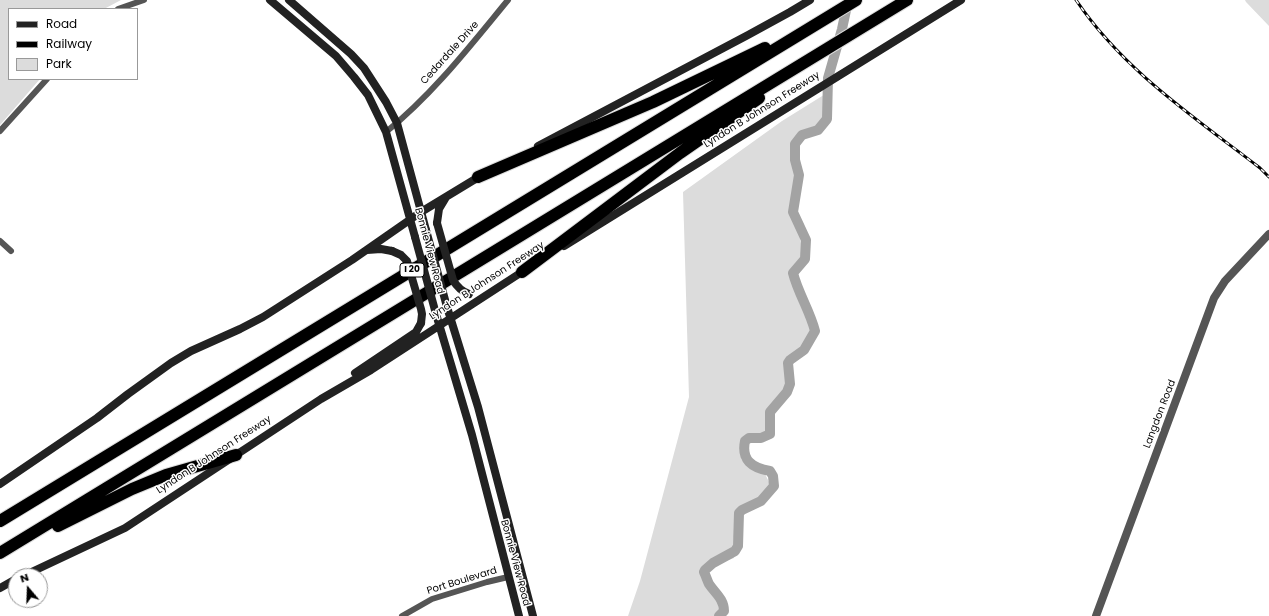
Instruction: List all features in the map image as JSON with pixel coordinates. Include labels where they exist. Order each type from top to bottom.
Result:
[{"type":"highway","name":"I 20","points":[[0,521],[856,0]]},
{"type":"highway","name":"Lyndon B Johnson Freeway","points":[[2,552],[908,0]]},
{"type":"highway","points":[[478,177],[653,102],[824,20]]},
{"type":"highway","points":[[522,272],[680,153],[742,111],[818,54]]},
{"type":"highway","points":[[2,552],[166,475],[236,455]]},
{"type":"main road","name":"Bonnie View Road","points":[[270,0],[345,66],[364,89],[386,132],[439,326],[466,410],[519,616]]},
{"type":"main road","name":"Bonnie View Road","points":[[289,0],[345,47],[364,68],[376,85],[397,124],[450,319],[478,407],[533,616]]},
{"type":"main road","points":[[0,484],[97,418],[128,394],[191,350],[240,329],[263,317],[446,196],[478,177],[748,35],[810,0]]},
{"type":"main road","name":"Lyndon B Johnson Freeway","points":[[40,568],[125,528],[321,399],[372,370],[522,272],[651,194],[961,0]]},
{"type":"main road","points":[[332,54],[345,47]]},
{"type":"main road","points":[[446,196],[439,209],[437,223],[453,280],[457,288],[462,292],[469,294],[489,294]]},
{"type":"main road","points":[[321,399],[416,332],[421,323],[421,309],[407,261],[401,255],[392,251],[382,249],[366,250]]},
{"type":"main road","points":[[466,410],[478,407]]},
{"type":"main road","points":[[508,577],[522,574]]},
{"type":"street","points":[[121,8],[144,0]]},
{"type":"street","name":"Cedardale Drive","points":[[386,132],[397,124],[453,67],[508,0]]},
{"type":"street","points":[[0,131],[46,80]]},
{"type":"street","name":"Langdon Road","points":[[1096,616],[1214,298],[1225,280],[1269,234]]},
{"type":"street","points":[[0,241],[11,251]]},
{"type":"street","name":"Port Boulevard","points":[[402,616],[432,599],[508,577]]},
{"type":"green space","points":[[0,0],[121,0],[106,8],[8,8],[8,80],[39,80],[0,125]]},
{"type":"green space","points":[[1245,0],[1269,0],[1269,26],[1246,2]]},
{"type":"green space","points":[[827,93],[824,119],[825,127],[817,135],[809,136],[796,146],[791,158],[798,184],[791,214],[800,233],[803,265],[792,277],[794,288],[801,307],[810,318],[813,333],[805,353],[787,363],[787,389],[767,412],[768,435],[761,442],[746,442],[741,448],[741,459],[757,472],[765,474],[772,488],[762,502],[737,515],[732,552],[734,558],[714,565],[703,579],[723,606],[722,616],[628,616],[640,581],[689,397],[683,192],[782,121]]},
{"type":"waterway","points":[[719,616],[724,611],[724,607],[719,596],[709,584],[704,572],[713,563],[735,551],[738,546],[739,513],[761,501],[774,486],[773,476],[770,471],[758,468],[746,458],[744,448],[745,441],[749,438],[761,438],[770,434],[770,412],[787,392],[790,384],[788,363],[804,350],[815,331],[793,273],[805,259],[806,240],[793,212],[799,175],[795,160],[795,144],[802,135],[818,130],[827,119],[828,78],[842,29],[848,1]]},
{"type":"railway","points":[[1076,0],[1115,49],[1137,70],[1185,111],[1260,168],[1269,177]]}]
